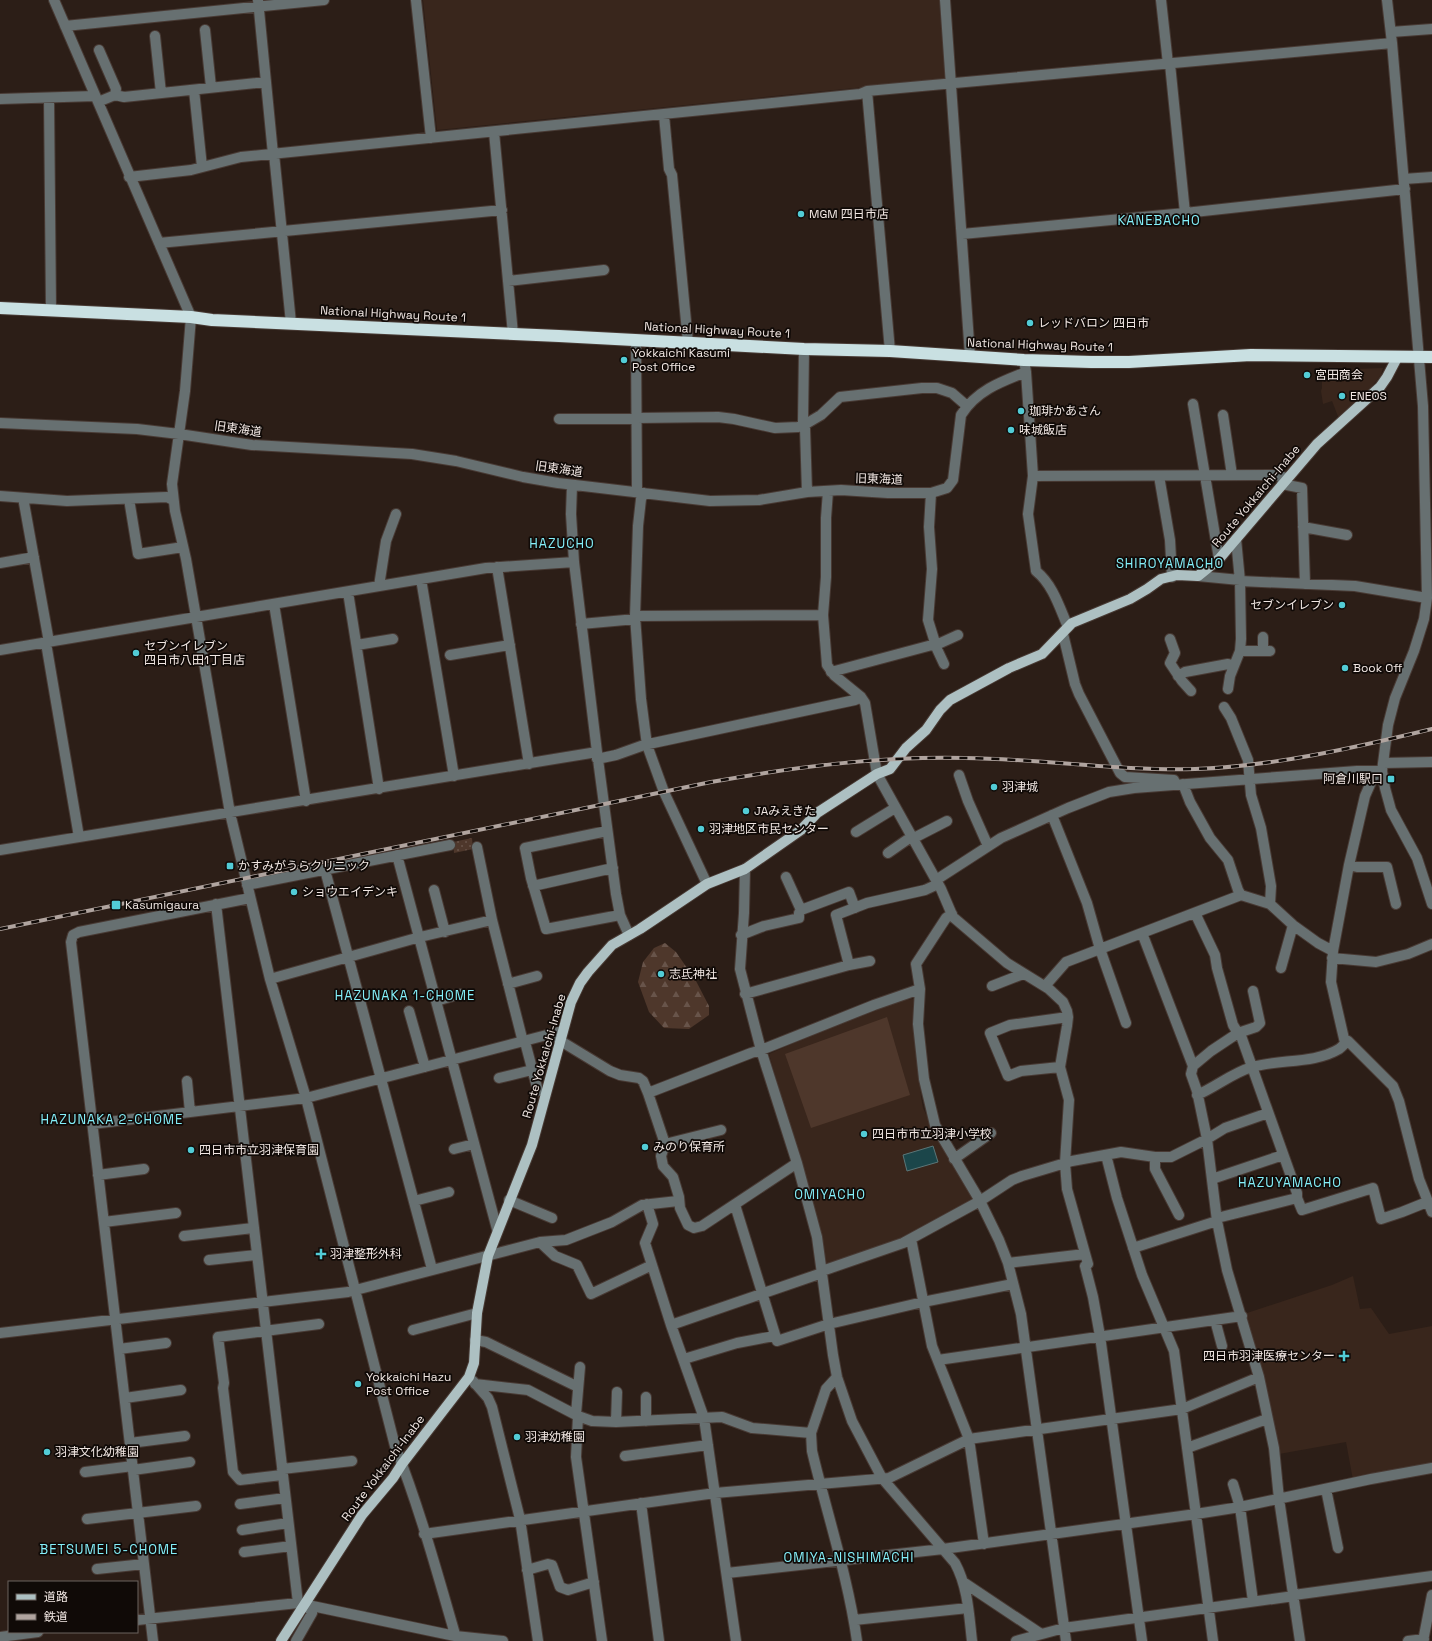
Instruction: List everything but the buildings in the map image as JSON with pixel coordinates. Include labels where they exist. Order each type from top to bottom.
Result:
[{"type":"highway","name":"National Highway Route 1","points":[[0,308],[804,349],[890,351],[970,356],[1025,366],[1251,355],[1426,357]]},
{"type":"main road","name":"Route Yokkaichi-Inabe","points":[[281,1641],[302,1603],[362,1515],[393,1478],[402,1464],[472,1380],[477,1314],[488,1256],[497,1229],[532,1145],[571,1002],[580,983],[604,953],[612,945],[707,884],[745,869],[801,830],[817,813],[877,774],[890,769],[906,748],[926,730],[940,710],[950,700],[1009,668],[1042,654],[1065,630],[1086,616],[1130,599],[1161,579],[1172,576],[1198,576],[1219,559],[1317,444],[1380,387],[1398,356]]},
{"type":"street","points":[[54,0],[129,177],[191,317],[188,362],[172,484],[173,500],[196,618],[230,814],[270,979],[306,1098],[395,1446],[402,1464],[456,1638]]},
{"type":"street","points":[[65,26],[258,3],[324,0]]},
{"type":"street","points":[[416,0],[431,138]]},
{"type":"street","points":[[945,0],[970,356]]},
{"type":"street","points":[[1161,0],[1185,213]]},
{"type":"street","points":[[1345,1044],[1331,982],[1332,954],[1349,865],[1365,796],[1381,768],[1388,725],[1395,698],[1414,651],[1424,619],[1427,598],[1429,501],[1423,406],[1426,357],[1405,189],[1392,43],[1386,0]]},
{"type":"street","points":[[258,3],[291,323]]},
{"type":"street","points":[[1390,32],[1432,29]]},
{"type":"street","points":[[205,30],[210,87]]},
{"type":"street","points":[[155,36],[161,93]]},
{"type":"street","points":[[129,177],[191,170],[241,157],[664,115],[860,94],[867,91],[1392,43]]},
{"type":"street","points":[[99,50],[116,89],[115,95]]},
{"type":"street","points":[[0,99],[97,99],[115,95],[124,97],[266,82]]},
{"type":"street","points":[[194,90],[202,168]]},
{"type":"street","points":[[867,91],[890,351]]},
{"type":"street","points":[[49,98],[51,311]]},
{"type":"street","points":[[664,115],[669,169],[672,175],[688,342]]},
{"type":"street","points":[[494,132],[514,334]]},
{"type":"street","points":[[1404,178],[1432,177]]},
{"type":"street","points":[[962,234],[1185,213],[1405,189]]},
{"type":"street","points":[[159,243],[281,230],[502,210]]},
{"type":"street","points":[[508,281],[604,270]]},
{"type":"street","points":[[636,340],[636,419],[641,499],[638,526],[636,618],[641,699],[647,745],[664,792],[707,884]]},
{"type":"street","points":[[804,349],[803,423],[807,492]]},
{"type":"street","points":[[1025,366],[1032,476],[1028,514],[1036,571],[1051,587],[1065,630],[1075,684],[1079,694],[1120,773],[1125,776],[1178,780],[1208,834],[1228,860],[1241,895]]},
{"type":"street","name":"旧東海道","points":[[0,424],[137,429],[252,445],[374,451],[434,456],[523,477],[572,485],[710,502],[759,500],[807,492],[828,491],[931,493],[947,488],[953,480],[961,415],[967,406],[975,397],[1025,366]]},
{"type":"street","points":[[559,419],[718,417],[775,428],[798,428],[804,426],[828,410],[840,397],[907,389],[929,388],[952,393],[967,406]]},
{"type":"street","points":[[1193,404],[1219,559]]},
{"type":"street","points":[[1223,416],[1232,475]]},
{"type":"street","points":[[1032,476],[1275,475],[1284,481],[1302,488],[1305,584]]},
{"type":"street","points":[[1159,476],[1170,540],[1172,576]]},
{"type":"street","points":[[572,485],[571,514],[574,562],[590,686],[597,756],[620,915],[629,935]]},
{"type":"street","points":[[828,491],[826,518],[826,577],[823,615],[827,665],[831,672],[862,697],[877,774],[937,882],[953,917],[1007,963],[1045,986],[1063,1002],[1068,1017],[1060,1067],[1069,1100],[1065,1163],[1067,1189],[1088,1264],[1085,1266],[1093,1297],[1100,1336],[1142,1641]]},
{"type":"street","points":[[931,493],[929,527],[932,569],[928,620],[944,664]]},
{"type":"street","points":[[0,496],[67,501],[167,497],[173,500]]},
{"type":"street","points":[[129,499],[138,554],[183,547]]},
{"type":"street","points":[[24,503],[79,837]]},
{"type":"street","points":[[379,586],[386,541],[396,514]]},
{"type":"street","points":[[1303,527],[1347,535]]},
{"type":"street","points":[[1228,689],[1234,666],[1240,651],[1240,581],[1236,539]]},
{"type":"street","points":[[0,562],[34,557]]},
{"type":"street","points":[[0,650],[497,567],[574,562]]},
{"type":"street","points":[[497,567],[529,764]]},
{"type":"street","points":[[1198,576],[1240,581],[1355,586],[1427,598]]},
{"type":"street","points":[[421,579],[454,776]]},
{"type":"street","points":[[348,592],[379,789]]},
{"type":"street","points":[[274,604],[306,801]]},
{"type":"street","points":[[581,624],[636,618],[823,615]]},
{"type":"street","points":[[831,672],[936,645],[958,636]]},
{"type":"street","points":[[1240,651],[1266,651],[1263,636]]},
{"type":"street","points":[[357,645],[392,639]]},
{"type":"street","points":[[1170,639],[1175,652],[1170,663],[1178,676],[1191,691]]},
{"type":"street","points":[[450,655],[510,645]]},
{"type":"street","points":[[1178,676],[1185,672],[1228,664],[1234,666]]},
{"type":"street","points":[[0,850],[230,814],[529,764],[616,755],[647,745],[862,697]]},
{"type":"street","points":[[1224,706],[1234,724],[1248,760],[1250,795],[1261,828],[1271,886],[1270,904]]},
{"type":"street","points":[[849,965],[836,915],[866,903],[925,890],[1001,838],[1109,792],[1134,788],[1249,780],[1432,762]]},
{"type":"street","points":[[1381,768],[1391,810],[1416,858],[1432,904]]},
{"type":"street","points":[[959,775],[968,801],[988,846]]},
{"type":"street","points":[[856,832],[895,808]]},
{"type":"street","points":[[1052,816],[1086,903],[1100,949],[1126,1023]]},
{"type":"street","points":[[888,853],[912,838],[947,821]]},
{"type":"street","points":[[607,831],[525,848],[533,886],[546,929],[620,915]]},
{"type":"street","points":[[247,885],[450,845]]},
{"type":"street","points":[[477,847],[492,920],[538,1092]]},
{"type":"street","points":[[397,855],[497,1229]]},
{"type":"street","points":[[1349,865],[1357,867],[1388,867],[1396,904]]},
{"type":"street","points":[[533,886],[612,868]]},
{"type":"street","points":[[745,869],[744,914],[741,935],[740,969],[745,994],[761,1050],[797,1163],[817,1237],[837,1377],[852,1421],[882,1478],[955,1563],[963,1582],[972,1641]]},
{"type":"street","points":[[325,870],[432,1269]]},
{"type":"street","points":[[786,877],[801,910]]},
{"type":"street","points":[[434,890],[445,932]]},
{"type":"street","points":[[741,935],[764,926],[799,918],[798,913],[801,910],[849,892],[854,908]]},
{"type":"street","points":[[1045,986],[1066,962],[1241,895],[1270,904],[1293,925],[1332,954],[1376,962],[1408,954],[1432,944]]},
{"type":"street","points":[[149,1641],[153,1641],[151,1618],[71,942],[73,935],[79,932],[250,898]]},
{"type":"street","points":[[216,904],[261,1302],[291,1546],[302,1603],[312,1613],[296,1641]]},
{"type":"street","points":[[1195,913],[1206,939],[1215,955],[1217,968],[1233,1025],[1239,1033],[1252,1067],[1283,1155],[1296,1198],[1302,1210],[1373,1188],[1381,1219],[1427,1202]]},
{"type":"street","points":[[952,914],[946,918],[916,964],[920,990],[918,1024],[924,1079],[935,1125],[980,1201],[999,1240],[1008,1262],[1014,1284],[1026,1347],[1066,1641]]},
{"type":"street","points":[[270,979],[420,937],[492,920]]},
{"type":"street","points":[[1281,968],[1293,925]]},
{"type":"street","points":[[1142,934],[1193,1066],[1191,1074],[1207,1139],[1217,1220],[1227,1270],[1242,1316],[1268,1416],[1267,1419],[1275,1457],[1279,1499],[1300,1641]]},
{"type":"street","points":[[745,994],[849,965],[870,961]]},
{"type":"street","points":[[992,986],[1023,974]]},
{"type":"street","points":[[508,984],[537,976]]},
{"type":"street","points":[[648,1093],[874,1005],[920,990]]},
{"type":"street","points":[[1193,1066],[1211,1051],[1239,1033],[1256,1027],[1260,1023],[1254,991]]},
{"type":"street","points":[[436,1001],[460,994]]},
{"type":"street","points":[[409,1011],[425,1067]]},
{"type":"street","points":[[1060,1067],[1021,1071],[1008,1076],[990,1033],[1010,1025],[1068,1017]]},
{"type":"street","points":[[92,1124],[306,1098],[524,1042],[561,1036],[610,1071],[620,1075],[639,1078],[643,1081],[665,1144],[661,1156],[663,1166],[673,1177],[679,1197],[678,1201],[688,1225],[694,1228],[702,1226],[797,1163]]},
{"type":"street","points":[[1197,1095],[1252,1067],[1326,1054],[1340,1048],[1348,1041],[1393,1086],[1399,1101],[1419,1179],[1432,1212]]},
{"type":"street","points":[[499,1078],[532,1070]]},
{"type":"street","points":[[187,1081],[190,1112]]},
{"type":"street","points":[[671,1325],[885,1250],[911,1239],[1022,1176],[1088,1157],[1121,1152],[1155,1157],[1171,1157],[1225,1128],[1268,1112]]},
{"type":"street","points":[[665,1144],[721,1130]]},
{"type":"street","points":[[954,1159],[991,1133]]},
{"type":"street","points":[[454,1149],[474,1144]]},
{"type":"street","points":[[1106,1155],[1117,1198],[1142,1276],[1174,1351],[1214,1641]]},
{"type":"street","points":[[1212,1179],[1283,1155]]},
{"type":"street","points":[[1155,1157],[1155,1169],[1179,1215]]},
{"type":"street","points":[[98,1175],[144,1169]]},
{"type":"street","points":[[414,1201],[449,1192]]},
{"type":"street","points":[[1133,1248],[1217,1220],[1296,1198]]},
{"type":"street","points":[[509,1200],[552,1218]]},
{"type":"street","points":[[0,1333],[354,1290],[540,1242],[566,1240],[612,1222],[642,1205],[678,1201]]},
{"type":"street","points":[[646,1204],[654,1224],[645,1242],[671,1325],[704,1418],[736,1641]]},
{"type":"street","points":[[735,1205],[774,1336],[777,1341],[829,1324],[923,1302],[1014,1284]]},
{"type":"street","points":[[104,1222],[176,1214]]},
{"type":"street","points":[[184,1236],[253,1228]]},
{"type":"street","points":[[911,1239],[932,1346],[969,1439],[984,1544]]},
{"type":"street","points":[[540,1242],[555,1256],[576,1265],[591,1294],[652,1264]]},
{"type":"street","points":[[1008,1262],[1085,1254]]},
{"type":"street","points":[[209,1260],[256,1256]]},
{"type":"street","points":[[413,1330],[477,1314]]},
{"type":"street","points":[[938,1360],[1242,1316]]},
{"type":"street","points":[[1215,1320],[1222,1346]]},
{"type":"street","points":[[319,1324],[218,1337],[233,1472],[240,1480],[352,1461]]},
{"type":"street","points":[[684,1359],[737,1343],[774,1336]]},
{"type":"street","points":[[475,1340],[486,1342],[578,1387]]},
{"type":"street","points":[[119,1349],[166,1343]]},
{"type":"street","points":[[580,1367],[576,1457],[602,1641]]},
{"type":"street","points":[[837,1377],[826,1389],[812,1433],[812,1451],[854,1620],[857,1641]]},
{"type":"street","points":[[424,1534],[520,1519],[715,1493],[889,1478],[969,1439],[1182,1409],[1259,1377]]},
{"type":"street","points":[[472,1380],[528,1390],[592,1421],[616,1422],[722,1417],[752,1428],[812,1433]]},
{"type":"street","points":[[472,1380],[488,1398],[492,1407],[520,1519],[538,1641]]},
{"type":"street","points":[[125,1398],[181,1390]]},
{"type":"street","points":[[616,1422],[617,1392]]},
{"type":"street","points":[[646,1397],[646,1421]]},
{"type":"street","points":[[1187,1448],[1267,1419]]},
{"type":"street","points":[[130,1443],[185,1436]]},
{"type":"street","points":[[625,1456],[708,1445]]},
{"type":"street","points":[[85,1472],[190,1462]]},
{"type":"street","points":[[727,1573],[984,1544],[1196,1514],[1240,1507],[1432,1468]]},
{"type":"street","points":[[1234,1484],[1240,1507],[1253,1602]]},
{"type":"street","points":[[1326,1489],[1338,1548]]},
{"type":"street","points":[[240,1504],[285,1498]]},
{"type":"street","points":[[641,1503],[659,1641]]},
{"type":"street","points":[[86,1519],[196,1506]]},
{"type":"street","points":[[242,1530],[288,1523]]},
{"type":"street","points":[[244,1552],[291,1546]]},
{"type":"street","points":[[97,1569],[144,1564]]},
{"type":"street","points":[[527,1570],[548,1564],[552,1565],[560,1587],[568,1590],[594,1582]]},
{"type":"street","points":[[1016,1641],[1064,1628],[1432,1576]]},
{"type":"street","points":[[963,1582],[1041,1634]]},
{"type":"street","points":[[1408,1641],[1424,1640],[1432,1595]]},
{"type":"street","points":[[138,1620],[302,1603],[456,1638],[503,1641]]},
{"type":"street","points":[[854,1620],[968,1608]]},
{"type":"street","points":[[0,1637],[30,1633]]},
{"type":"shaded area","points":[[423,0],[939,0],[945,79],[437,130]]},
{"type":"shaded area","name":"ENEOS","points":[[1383,368],[1381,375],[1373,385],[1339,419],[1332,401],[1323,404],[1321,391],[1322,369],[1334,372],[1356,369]]},
{"type":"shaded area","name":"四日市市立羽津小学校","points":[[915,999],[914,1014],[923,1108],[942,1147],[974,1199],[898,1241],[826,1264],[817,1222],[769,1054],[853,1017],[901,1000]]},
{"type":"shaded area","name":"四日市羽津医療センター","points":[[1353,1276],[1360,1309],[1371,1308],[1389,1334],[1432,1326],[1432,1466],[1353,1480],[1346,1442],[1279,1454],[1244,1314],[1332,1285]]},
{"type":"green space","points":[[472,838],[473,849],[454,853],[453,842]]},
{"type":"green space","points":[[665,943],[676,952],[696,981],[709,1006],[709,1015],[689,1029],[664,1028],[649,1012],[638,982],[643,962],[654,948]]},
{"type":"green space","points":[[887,1017],[910,1095],[811,1128],[785,1054]]},
{"type":"water","points":[[933,1146],[938,1162],[907,1171],[903,1155]]},
{"type":"railway","points":[[0,929],[711,782],[806,767],[901,759],[965,758],[1023,760],[1109,767],[1195,769],[1285,760],[1373,743],[1432,729]]},
{"type":"place","name":"MGM 四日市店","points":[[801,214]]},
{"type":"place","name":"レッドバロン 四日市","points":[[1030,323]]},
{"type":"place","name":"Yokkaichi Kasumi Post Office","points":[[624,360]]},
{"type":"place","name":"宮田商会","points":[[1307,375]]},
{"type":"place","name":"ENEOS","points":[[1342,396]]},
{"type":"place","name":"珈琲かあさん","points":[[1021,411]]},
{"type":"place","name":"味城飯店","points":[[1011,430]]},
{"type":"place","name":"セブンイレブン","points":[[1342,605]]},
{"type":"place","name":"セブンイレブン 四日市八田1丁目店","points":[[136,653]]},
{"type":"place","name":"Book Off","points":[[1345,668]]},
{"type":"place","name":"阿倉川駅口","points":[[1391,779]]},
{"type":"place","name":"羽津城","points":[[994,787]]},
{"type":"place","name":"JAみえきた","points":[[746,811]]},
{"type":"place","name":"羽津地区市民センター","points":[[701,829]]},
{"type":"place","name":"かすみがうらクリニック","points":[[230,866]]},
{"type":"place","name":"ショウエイデンキ","points":[[294,892]]},
{"type":"place","name":"Kasumigaura","points":[[116,905]]},
{"type":"place","name":"志氐神社","points":[[661,974]]},
{"type":"place","name":"四日市市立羽津小学校","points":[[864,1134]]},
{"type":"place","name":"みのり保育所","points":[[645,1147]]},
{"type":"place","name":"四日市市立羽津保育園","points":[[191,1150]]},
{"type":"place","name":"羽津整形外科","points":[[321,1254]]},
{"type":"place","name":"四日市羽津医療センター","points":[[1344,1356]]},
{"type":"place","name":"Yokkaichi Hazu Post Office","points":[[358,1384]]},
{"type":"place","name":"羽津幼稚園","points":[[517,1437]]},
{"type":"place","name":"羽津文化幼稚園","points":[[47,1452]]},
{"type":"district","name":"KANEBACHO","points":[[1159,220]]},
{"type":"district","name":"HAZUCHO","points":[[562,543]]},
{"type":"district","name":"SHIROYAMACHO","points":[[1170,563]]},
{"type":"district","name":"HAZUNAKA 1-CHOME","points":[[405,995]]},
{"type":"district","name":"HAZUNAKA 2-CHOME","points":[[112,1119]]},
{"type":"district","name":"HAZUYAMACHO","points":[[1290,1182]]},
{"type":"district","name":"OMIYACHO","points":[[830,1194]]},
{"type":"district","name":"BETSUMEI 5-CHOME","points":[[109,1549]]},
{"type":"district","name":"OMIYA-NISHIMACHI","points":[[849,1557]]}]
